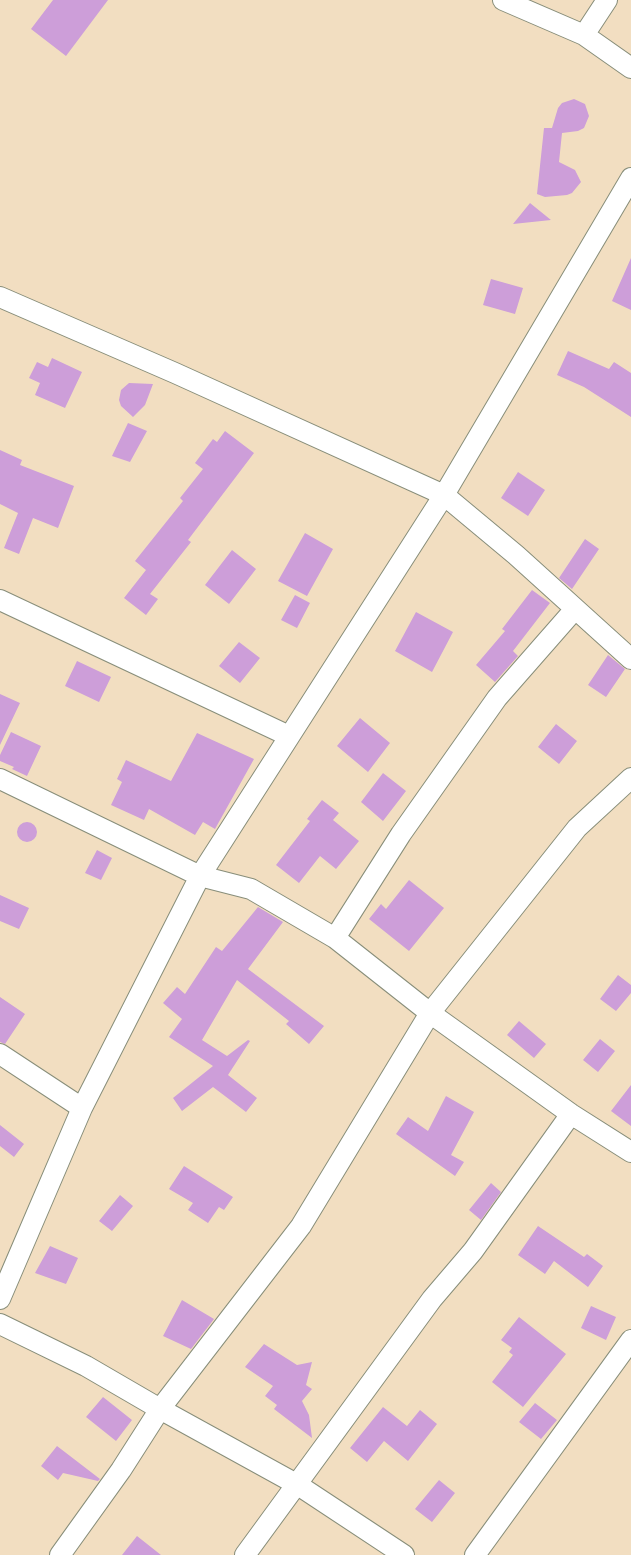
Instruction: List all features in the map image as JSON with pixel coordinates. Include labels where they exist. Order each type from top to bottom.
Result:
[{"type":"street","points":[[503,0],[584,35],[631,68]]},
{"type":"street","points":[[584,35],[607,0]]},
{"type":"street","points":[[0,1299],[82,1108],[200,876],[444,495],[631,178]]},
{"type":"street","points":[[0,297],[175,373],[444,495],[516,555],[631,658]]},
{"type":"street","points":[[0,600],[289,736]]},
{"type":"street","points":[[336,938],[401,834],[484,716],[525,665],[575,609]]},
{"type":"street","points":[[60,1555],[121,1470],[160,1409],[301,1226],[430,1013],[578,828],[631,778]]},
{"type":"street","points":[[0,779],[200,876],[251,889],[336,938],[430,1013],[571,1114],[631,1152]]},
{"type":"street","points":[[0,1054],[82,1108]]},
{"type":"street","points":[[245,1555],[432,1299],[472,1251],[571,1114]]},
{"type":"street","points":[[0,1324],[86,1366],[298,1485],[404,1555]]},
{"type":"street","points":[[475,1555],[631,1340]]},
{"type":"building","points":[[53,0],[108,0],[66,56],[31,29]]},
{"type":"building","points":[[574,99],[585,104],[589,116],[584,128],[562,133],[559,162],[575,170],[581,182],[572,193],[545,197],[537,194],[544,128],[552,128],[558,108],[562,103]]},
{"type":"building","points":[[530,203],[551,220],[513,224]]},
{"type":"building","points":[[631,258],[631,310],[612,301]]},
{"type":"building","points":[[491,279],[523,288],[515,314],[483,305]]},
{"type":"building","points":[[568,351],[609,369],[614,362],[631,373],[631,417],[584,387],[557,375]]},
{"type":"building","points":[[52,358],[82,372],[65,408],[35,395],[40,383],[29,378],[37,362],[48,367]]},
{"type":"building","points":[[129,383],[153,384],[145,405],[133,417],[121,406],[119,400],[121,390]]},
{"type":"building","points":[[128,423],[147,431],[130,462],[112,456]]},
{"type":"building","points":[[225,431],[254,453],[188,540],[191,542],[150,594],[158,599],[146,615],[124,598],[146,570],[135,561],[183,501],[180,498],[203,469],[195,463],[213,439],[217,442]]},
{"type":"building","points":[[0,450],[22,460],[20,465],[74,486],[58,528],[33,518],[19,554],[4,548],[18,513],[0,504]]},
{"type":"building","points":[[518,472],[545,490],[528,516],[501,498]]},
{"type":"building","points":[[305,533],[333,549],[307,596],[278,581]]},
{"type":"building","points":[[585,539],[599,549],[572,589],[559,578]]},
{"type":"building","points":[[232,550],[256,569],[229,604],[205,585]]},
{"type":"building","points":[[532,590],[550,603],[513,651],[518,656],[495,682],[476,665],[505,631],[502,629]]},
{"type":"building","points":[[295,595],[310,603],[297,628],[281,620]]},
{"type":"building","points":[[416,612],[453,632],[432,672],[395,651]]},
{"type":"building","points":[[239,642],[260,658],[240,683],[219,666]]},
{"type":"building","points":[[608,655],[625,669],[606,697],[588,685]]},
{"type":"building","points":[[77,661],[111,677],[99,702],[65,686]]},
{"type":"building","points":[[0,694],[20,703],[0,745]]},
{"type":"building","points":[[360,718],[390,743],[368,772],[337,746]]},
{"type":"building","points":[[556,724],[577,741],[559,764],[538,747]]},
{"type":"building","points":[[11,732],[41,746],[27,776],[0,761],[0,755]]},
{"type":"building","points":[[197,733],[254,759],[215,829],[203,822],[195,835],[149,809],[144,820],[111,805],[122,782],[117,779],[126,760],[171,781]]},
{"type":"building","points":[[383,773],[406,791],[383,821],[361,802]]},
{"type":"building","points":[[322,800],[339,813],[333,820],[359,841],[336,869],[320,856],[299,883],[276,865],[310,821],[307,819]]},
{"type":"building","points":[[27,822],[34,825],[37,832],[34,839],[27,842],[20,839],[17,832],[20,825]]},
{"type":"building","points":[[97,850],[112,858],[101,880],[85,873]]},
{"type":"building","points":[[409,880],[444,908],[409,951],[369,919],[381,904],[386,909]]},
{"type":"building","points":[[0,895],[29,908],[19,929],[0,921]]},
{"type":"building","points":[[258,907],[283,922],[248,969],[324,1026],[309,1044],[286,1024],[289,1021],[237,980],[202,1040],[227,1056],[248,1040],[250,1041],[228,1075],[257,1098],[246,1112],[213,1087],[182,1111],[173,1098],[213,1066],[169,1037],[182,1019],[163,1003],[177,987],[185,994],[216,947],[222,951]]},
{"type":"building","points":[[618,975],[631,985],[631,993],[616,1011],[600,999]]},
{"type":"building","points":[[0,997],[25,1014],[5,1044],[0,1042]]},
{"type":"building","points":[[519,1021],[546,1044],[534,1058],[507,1035]]},
{"type":"building","points":[[600,1039],[615,1051],[598,1072],[583,1060]]},
{"type":"building","points":[[631,1085],[631,1126],[611,1111]]},
{"type":"building","points":[[446,1096],[474,1112],[451,1155],[464,1162],[455,1176],[396,1134],[408,1117],[428,1131]]},
{"type":"building","points":[[0,1125],[24,1144],[14,1157],[0,1146]]},
{"type":"building","points":[[184,1166],[233,1197],[224,1210],[219,1207],[208,1223],[188,1210],[193,1203],[169,1189]]},
{"type":"building","points":[[491,1183],[501,1192],[481,1220],[469,1210]]},
{"type":"building","points":[[120,1195],[133,1206],[112,1231],[99,1221]]},
{"type":"building","points":[[538,1226],[584,1257],[587,1254],[603,1266],[588,1287],[554,1261],[545,1274],[518,1255]]},
{"type":"building","points":[[50,1246],[78,1258],[66,1284],[35,1273]]},
{"type":"building","points":[[182,1300],[214,1319],[191,1349],[163,1336]]},
{"type":"building","points":[[591,1306],[616,1317],[606,1340],[581,1328]]},
{"type":"building","points":[[519,1317],[566,1354],[523,1407],[492,1382],[513,1355],[509,1352],[512,1348],[501,1340]]},
{"type":"building","points":[[264,1344],[297,1365],[312,1362],[306,1385],[312,1389],[302,1401],[309,1415],[312,1438],[274,1409],[277,1405],[265,1396],[273,1386],[245,1367]]},
{"type":"building","points":[[103,1397],[132,1420],[116,1441],[86,1417]]},
{"type":"building","points":[[535,1403],[557,1420],[541,1439],[519,1422]]},
{"type":"building","points":[[383,1407],[407,1426],[420,1410],[437,1424],[408,1461],[384,1441],[367,1462],[350,1448]]},
{"type":"building","points":[[57,1446],[100,1479],[98,1481],[63,1473],[58,1480],[41,1466]]},
{"type":"building","points":[[439,1480],[455,1493],[432,1522],[415,1509]]},
{"type":"building","points":[[137,1536],[161,1555],[122,1555]]}]
